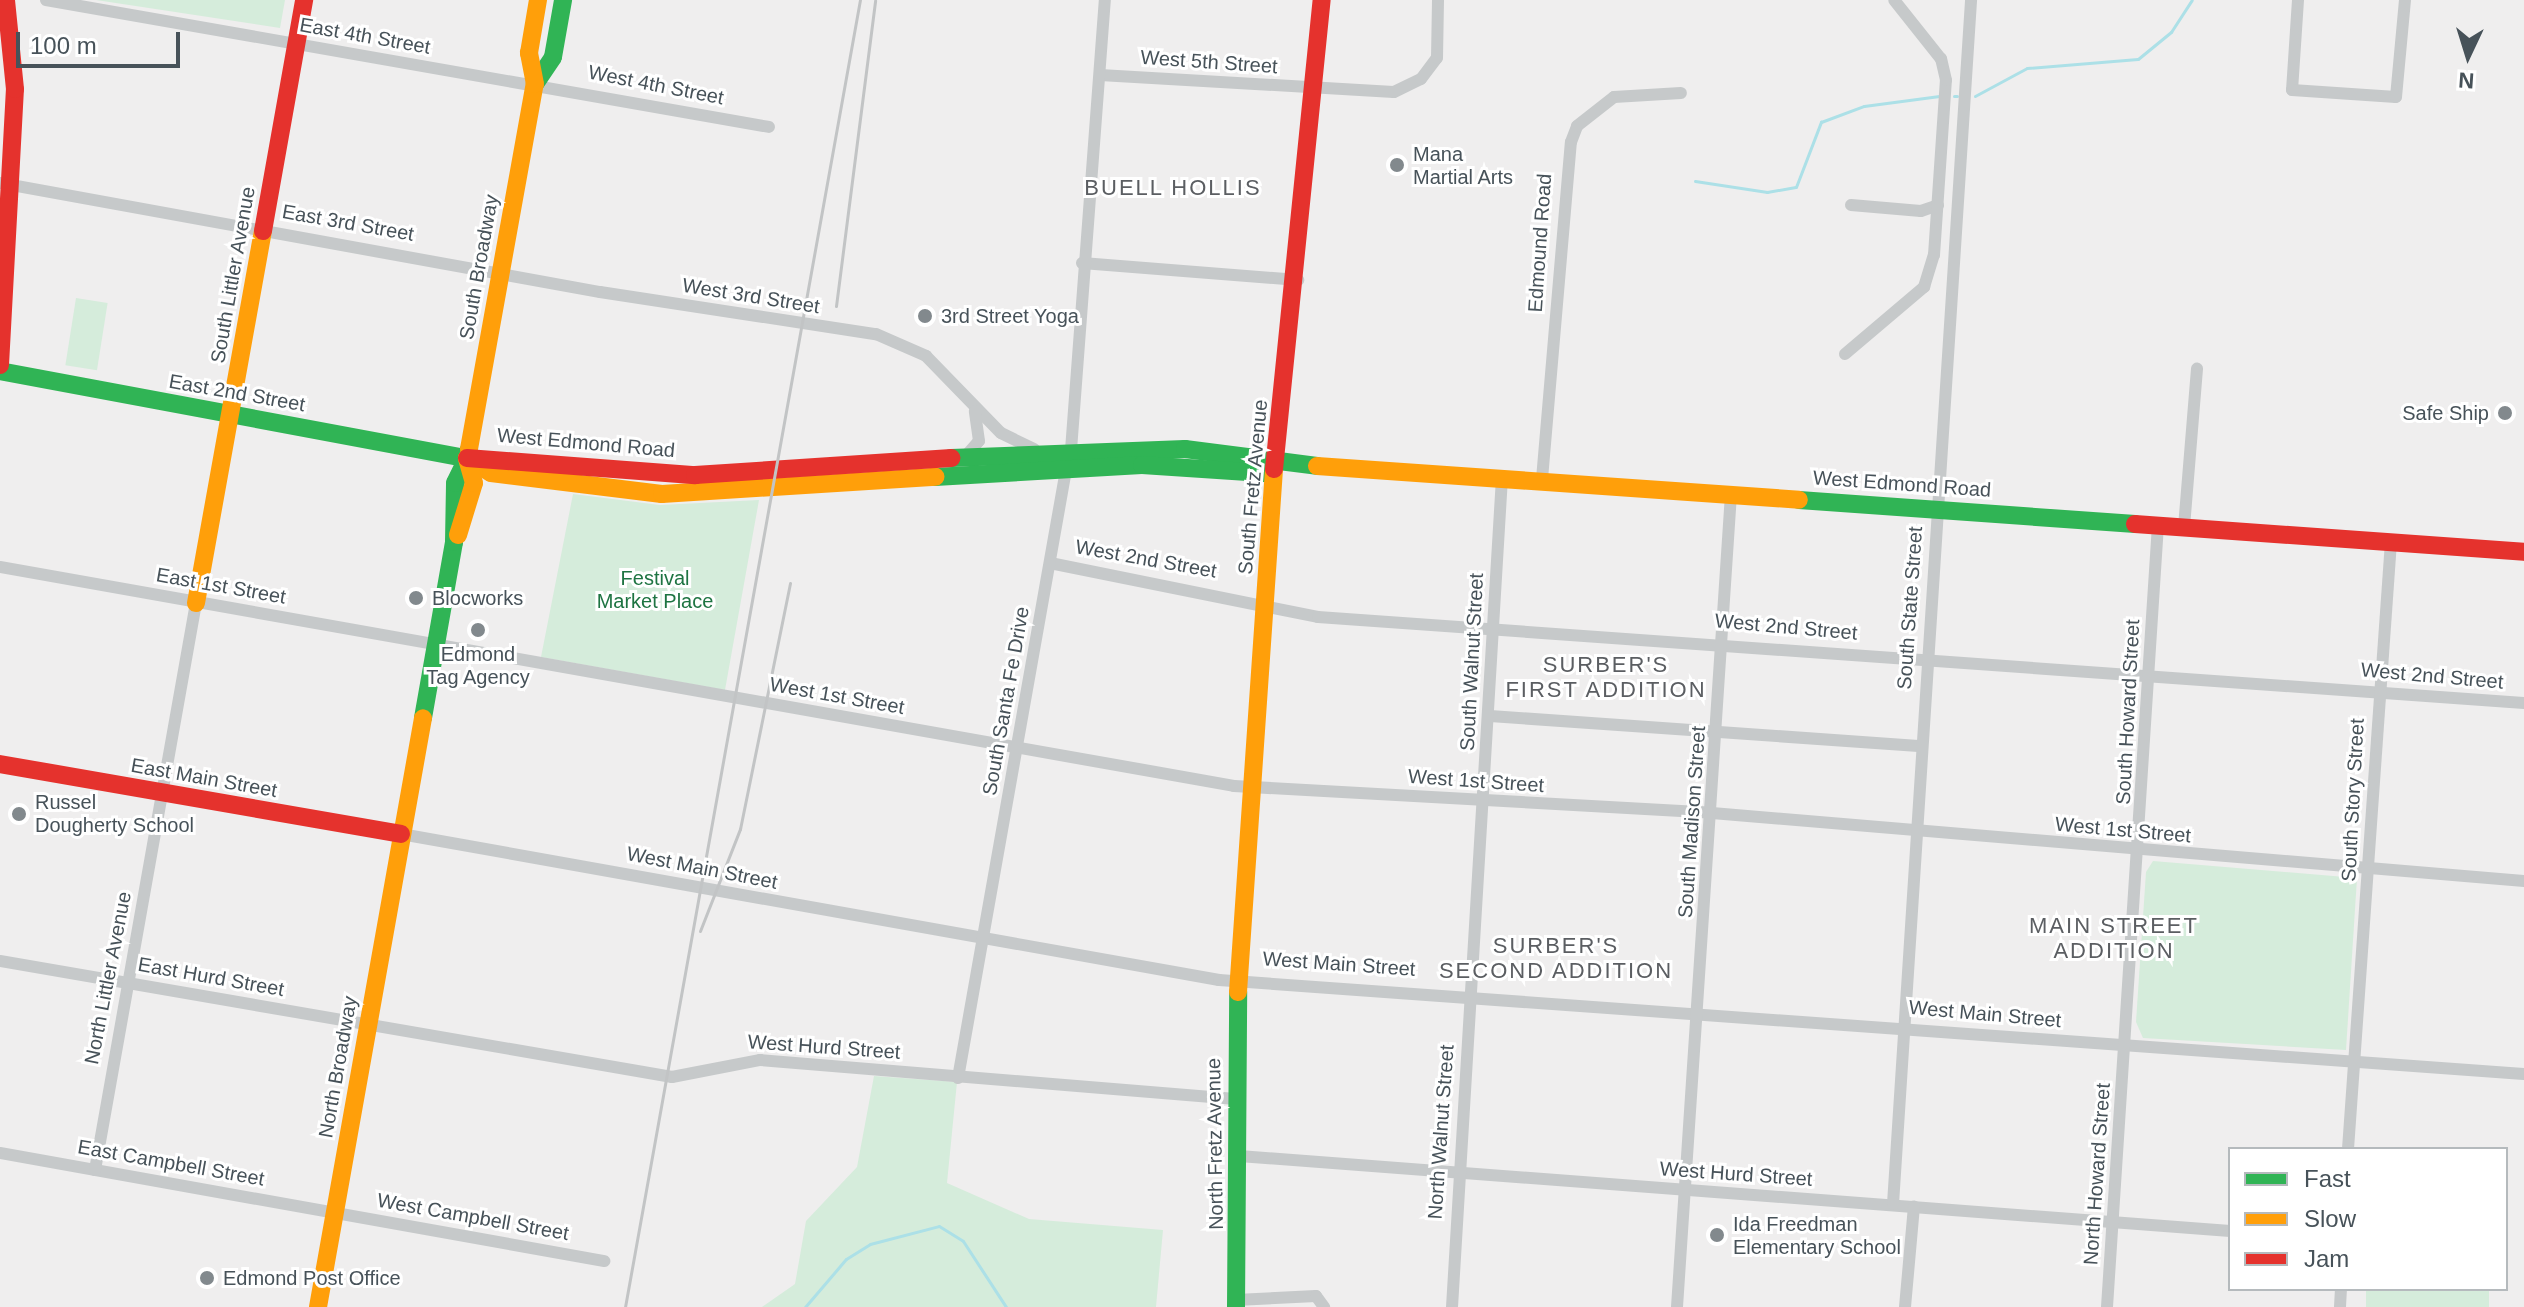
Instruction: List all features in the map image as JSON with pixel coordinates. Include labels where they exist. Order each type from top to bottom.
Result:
[{"type":"main road","points":[[0,23],[5,0]]},
{"type":"main road","points":[[0,365],[5,184],[15,89],[5,0]]},
{"type":"main road","name":"South Littler Avenue","points":[[196,603],[304,0]]},
{"type":"main road","name":"South Broadway","points":[[401,834],[454,542],[455,483],[467,458],[535,84],[529,53],[538,0]]},
{"type":"main road","name":"South Broadway","points":[[535,84],[553,57],[563,0]]},
{"type":"main road","name":"South Fretz Avenue","points":[[1238,980],[1276,463],[1298,280],[1322,0]]},
{"type":"main road","name":"East 2nd Street","points":[[0,371],[467,458]]},
{"type":"main road","name":"West Edmond Road","points":[[467,458],[695,475],[1071,450],[1209,451],[1264,455],[1276,463],[1542,479],[2524,552]]},
{"type":"main road","name":"West Edmond Road","points":[[467,458],[491,473],[662,494],[1142,465],[1263,473],[1276,463]]},
{"type":"main road","name":"East Main Street","points":[[0,764],[401,834]]},
{"type":"main road","name":"North Broadway","points":[[318,1307],[401,834]]},
{"type":"main road","name":"North Fretz Avenue","points":[[1236,1304],[1238,980]]},
{"type":"street","name":"East 4th Street","points":[[46,0],[535,84]]},
{"type":"street","points":[[1071,450],[1082,263],[1105,0]]},
{"type":"street","name":"West 5th Street","points":[[1100,75],[1315,90],[1394,92],[1421,79],[1440,47],[1438,0]]},
{"type":"street","points":[[1845,354],[1924,287],[1938,205],[1943,134],[1941,59],[1894,0]]},
{"type":"street","name":"South State Street","points":[[1893,1204],[1900,1027],[1922,746],[1971,0]]},
{"type":"street","points":[[2298,0],[2292,90],[2396,97],[2405,0]]},
{"type":"street","name":"West 4th Street","points":[[535,84],[769,127]]},
{"type":"street","name":"Edmound Road","points":[[1542,479],[1571,142],[1577,126],[1614,97],[1681,93]]},
{"type":"street","points":[[1943,134],[1960,133]]},
{"type":"street","name":"East 3rd Street","points":[[5,184],[500,272]]},
{"type":"street","points":[[1851,205],[1921,211],[1938,205]]},
{"type":"street","points":[[1082,263],[1298,280]]},
{"type":"street","name":"West 3rd Street","points":[[500,272],[876,334],[926,356],[972,405],[1015,443],[1047,452]]},
{"type":"street","points":[[2184,527],[2197,369]]},
{"type":"street","points":[[965,457],[979,441],[972,405]]},
{"type":"street","name":"South Santa Fe Drive","points":[[958,1078],[1019,749],[1066,470]]},
{"type":"street","name":"South Walnut Street","points":[[1472,993],[1502,477]]},
{"type":"street","name":"South Madison Street","points":[[1677,1307],[1719,731],[1731,493]]},
{"type":"street","name":"South Howard Street","points":[[2127,1045],[2141,852],[2158,525]]},
{"type":"street","name":"South Story Street","points":[[2348,1147],[2391,542]]},
{"type":"street","name":"West 2nd Street","points":[[1050,563],[1318,617],[1722,641],[2524,703]]},
{"type":"street","name":"East 1st Street","points":[[0,567],[436,645]]},
{"type":"street","name":"South Littler Avenue","points":[[162,793],[196,603]]},
{"type":"street","name":"West 1st Street","points":[[436,645],[1019,749],[1252,786],[1712,813],[1914,833],[2524,881]]},
{"type":"street","points":[[1490,716],[1922,746]]},
{"type":"street","name":"North Littler Avenue","points":[[95,1170],[162,793]]},
{"type":"street","name":"West Main Street","points":[[401,834],[985,939],[1238,980],[1472,993],[2524,1074]]},
{"type":"street","name":"East Hurd Street","points":[[0,961],[367,1025]]},
{"type":"street","name":"North Walnut Street","points":[[1452,1307],[1451,1273],[1472,993]]},
{"type":"street","name":"West Hurd Street","points":[[367,1025],[672,1077],[760,1060],[1235,1099]]},
{"type":"street","name":"North Howard Street","points":[[2107,1307],[2127,1045]]},
{"type":"street","name":"East Campbell Street","points":[[0,1153],[334,1212]]},
{"type":"street","name":"West Hurd Street","points":[[1239,1156],[2228,1231]]},
{"type":"street","points":[[1905,1307],[1914,1206]]},
{"type":"street","name":"West Campbell Street","points":[[334,1212],[604,1261]]},
{"type":"street","points":[[1236,1304],[1270,1305],[1316,1296],[1324,1307]]},
{"type":"green space","points":[[96,0],[285,0],[280,28]]},
{"type":"green space","points":[[76,298],[108,303],[97,370],[65,365]]},
{"type":"green space","name":"Festival Market Place","points":[[573,494],[660,505],[759,500],[725,690],[541,657]]},
{"type":"green space","points":[[2153,861],[2357,878],[2346,1050],[2143,1038],[2136,1022],[2146,872]]},
{"type":"green space","points":[[874,1076],[957,1082],[947,1183],[1029,1219],[1163,1230],[1156,1307],[762,1307],[795,1284],[806,1221],[857,1167]]},
{"type":"green space","points":[[2366,1291],[2489,1291],[2489,1307],[2366,1307]]},
{"type":"waterway","points":[[1975,96],[2027,68],[2138,59],[2171,32],[2192,0]]},
{"type":"waterway","points":[[1695,181],[1767,192],[1796,187],[1821,122],[1864,106],[1939,96]]},
{"type":"waterway","points":[[805,1307],[846,1259],[870,1244],[939,1226],[963,1241],[1006,1307]]},
{"type":"railway","points":[[625,1307],[860,0]]},
{"type":"railway","points":[[836,306],[875,0]]},
{"type":"railway","points":[[700,931],[740,829],[790,583]]},
{"type":"traffic: fast","points":[[535,84],[553,57],[563,0]]},
{"type":"traffic: fast","points":[[0,371],[467,458],[469,449]]},
{"type":"traffic: fast","points":[[951,458],[1185,449],[1317,466]]},
{"type":"traffic: fast","points":[[423,718],[454,542],[455,483],[467,458]]},
{"type":"traffic: fast","points":[[935,477],[1142,465],[1263,473],[1276,463]]},
{"type":"traffic: fast","points":[[1799,500],[2135,524]]},
{"type":"traffic: fast","points":[[1236,1307],[1238,992]]},
{"type":"traffic: slow","points":[[469,449],[535,84],[529,53],[538,0]]},
{"type":"traffic: slow","points":[[196,603],[263,231]]},
{"type":"traffic: slow","points":[[467,458],[491,473],[662,494],[935,477]]},
{"type":"traffic: slow","points":[[458,535],[474,483],[467,458]]},
{"type":"traffic: slow","points":[[1317,466],[1799,500]]},
{"type":"traffic: slow","points":[[1238,992],[1274,469]]},
{"type":"traffic: slow","points":[[318,1307],[423,718]]},
{"type":"traffic: jam","points":[[0,365],[15,89],[6,0]]},
{"type":"traffic: jam","points":[[263,231],[304,0]]},
{"type":"traffic: jam","points":[[1274,469],[1322,0]]},
{"type":"traffic: jam","points":[[467,458],[695,475],[951,458]]},
{"type":"traffic: jam","points":[[2135,524],[2524,552]]},
{"type":"traffic: jam","points":[[0,764],[401,834]]},
{"type":"place","name":"Mana Martial Arts","points":[[1397,165]]},
{"type":"place","name":"3rd Street Yoga","points":[[925,316]]},
{"type":"place","name":"Safe Ship","points":[[2505,413]]},
{"type":"place","name":"Blocworks","points":[[416,598]]},
{"type":"place","name":"Edmond Tag Agency","points":[[478,630]]},
{"type":"place","name":"Russel Dougherty School","points":[[19,814]]},
{"type":"place","name":"Ida Freedman Elementary School","points":[[1717,1235]]},
{"type":"place","name":"Edmond Post Office","points":[[207,1278]]},
{"type":"district","name":"BUELL HOLLIS","points":[[1173,188]]},
{"type":"district","name":"SURBER'S FIRST ADDITION","points":[[1606,676]]},
{"type":"district","name":"MAIN STREET ADDITION","points":[[2114,938]]},
{"type":"district","name":"SURBER'S SECOND ADDITION","points":[[1556,958]]}]
